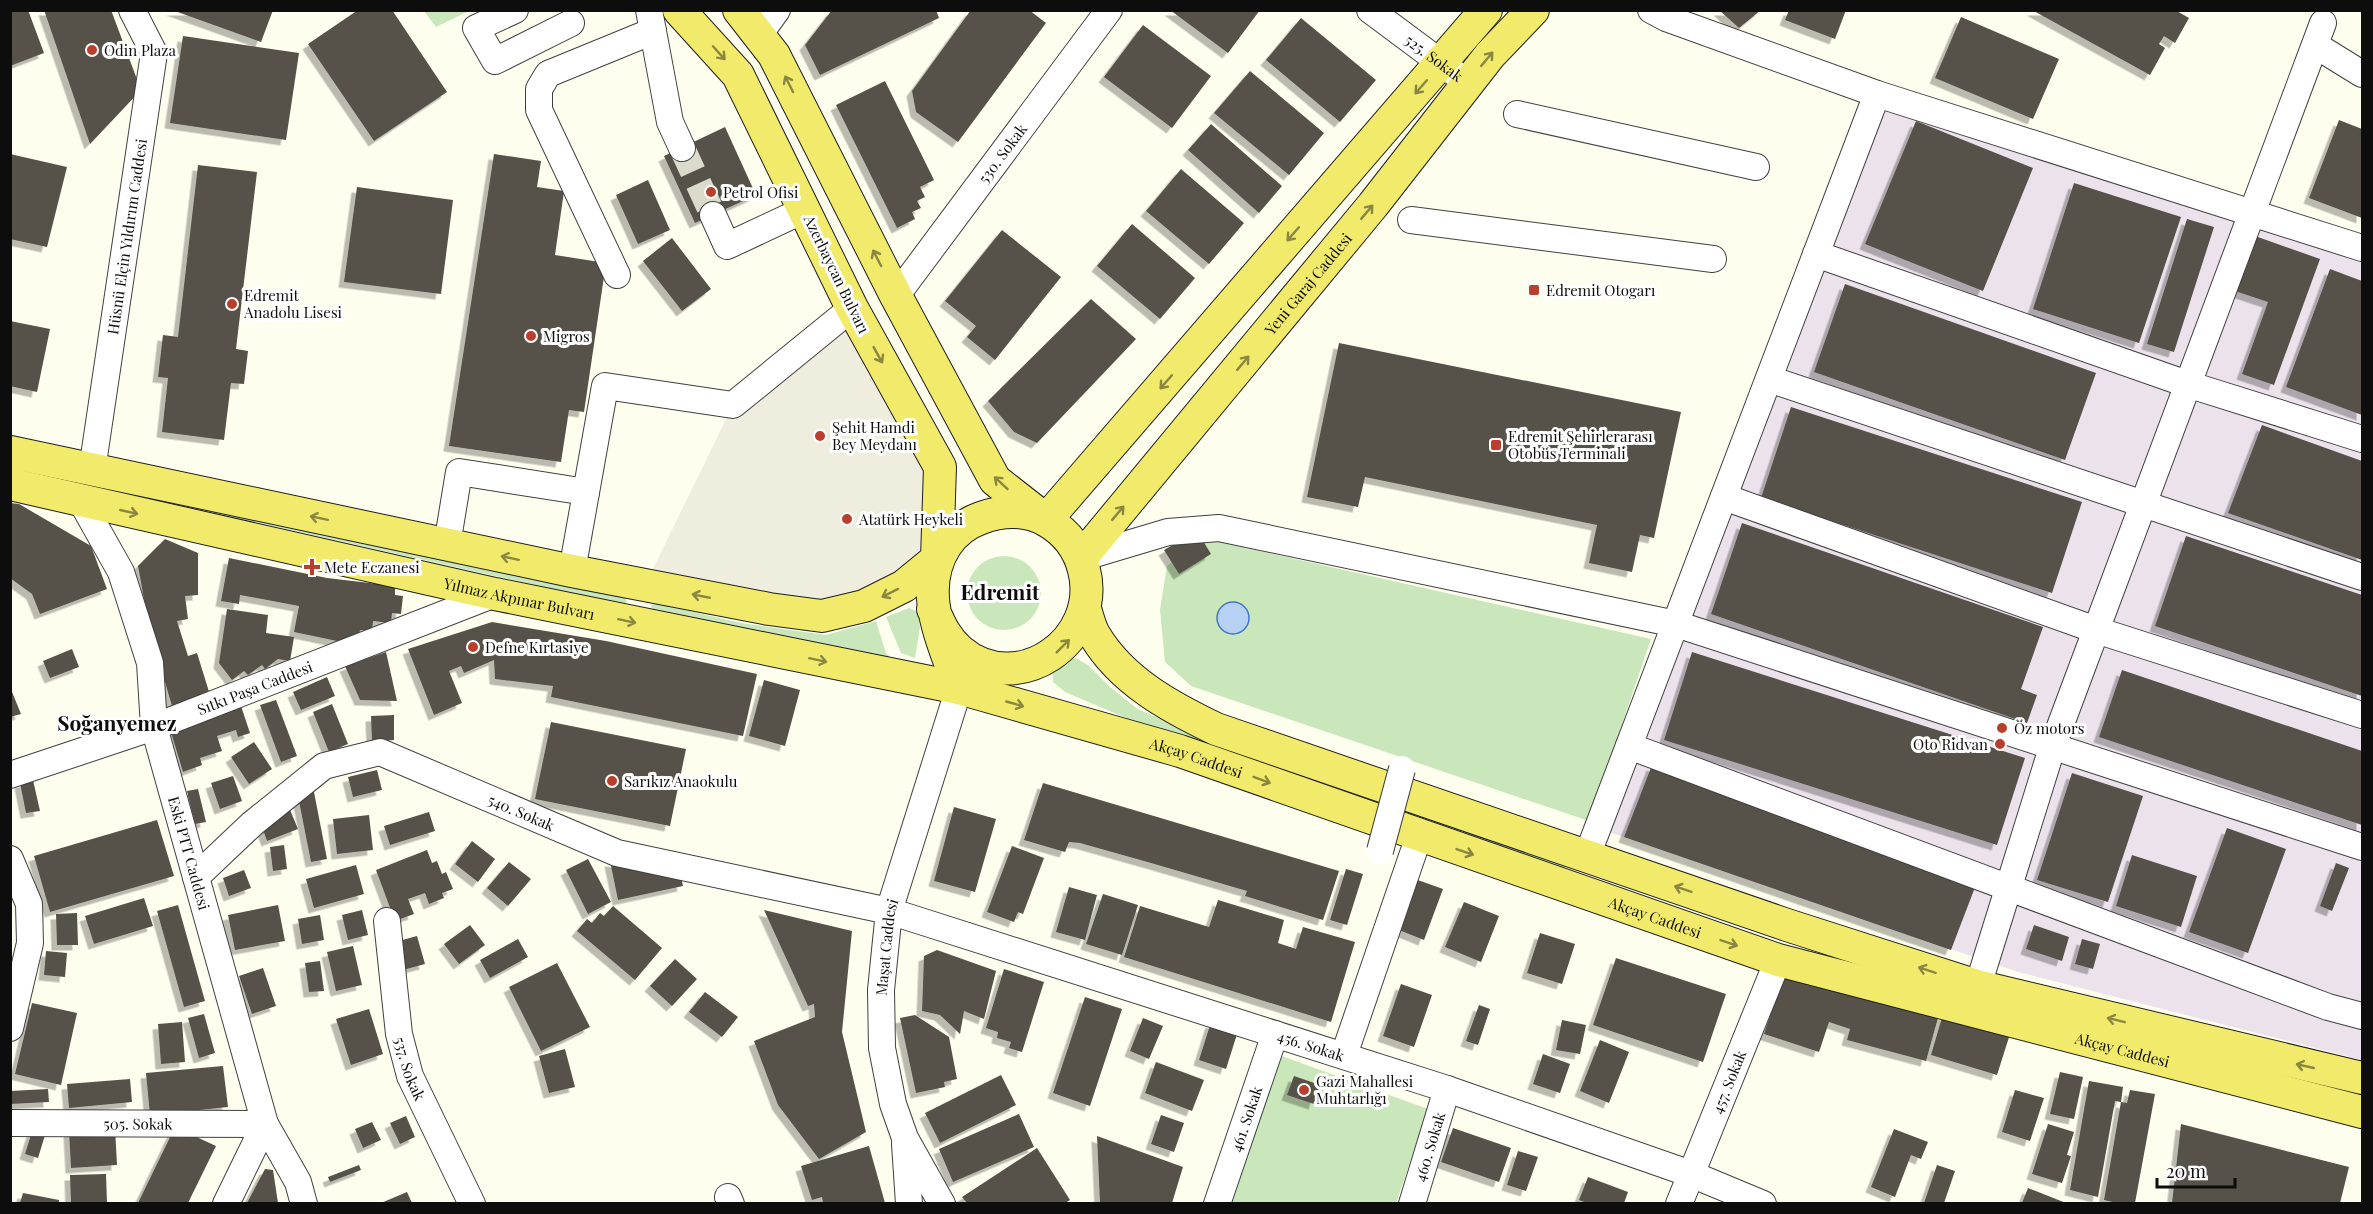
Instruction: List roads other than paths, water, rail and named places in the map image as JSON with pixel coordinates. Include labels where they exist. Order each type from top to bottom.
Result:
[{"type":"main road","name":"Azerbaycan Bulvarı","points":[[679,10],[738,75],[806,209],[852,308],[940,467],[937,559]]},
{"type":"main road","points":[[739,10],[774,55],[896,296],[995,480],[1067,536],[1081,558],[1088,583],[1085,609],[1075,633],[1057,652],[1033,665],[959,688],[933,609],[931,584],[937,559]]},
{"type":"main road","points":[[1046,520],[1486,10]]},
{"type":"main road","name":"Yeni Garaj Caddesi","points":[[1081,558],[1411,156],[1490,55],[1533,10]]},
{"type":"main road","points":[[10,452],[572,571],[769,609],[822,616],[864,606],[904,586],[937,559],[951,537],[971,521],[995,513],[1021,512],[1046,520]]},
{"type":"main road","name":"Yılmaz Akpınar Bulvarı","points":[[10,484],[495,594],[959,688]]},
{"type":"main road","points":[[933,609],[943,632],[960,651],[991,665],[1008,668],[1033,665]]},
{"type":"main road","name":"Akçay Caddesi","points":[[1085,609],[1094,635],[1122,669],[1166,705],[1216,729],[1587,856],[1974,999],[2362,1112]]},
{"type":"main road","name":"Akçay Caddesi","points":[[959,688],[1180,751],[1779,960],[2362,1078]]},
{"type":"street","name":"Hüsnü Elçin Yıldırım Caddesi","points":[[92,470],[154,53],[132,10]]},
{"type":"street","points":[[515,10],[476,28],[495,61],[564,17],[603,51]]},
{"type":"street","points":[[759,35],[777,10]]},
{"type":"street","name":"530. Sokak","points":[[896,296],[1109,10]]},
{"type":"street","name":"525. Sokak","points":[[1370,10],[1468,83]]},
{"type":"street","points":[[1651,10],[1877,94],[2362,248]]},
{"type":"street","points":[[617,275],[565,170],[539,110],[539,89],[548,74],[603,51],[651,21],[670,122],[682,148]]},
{"type":"street","points":[[1974,999],[2052,748],[2319,34],[2362,74]]},
{"type":"street","points":[[1587,856],[1877,94]]},
{"type":"street","points":[[1517,114],[1756,167]]},
{"type":"street","points":[[1381,133],[1411,156]]},
{"type":"street","points":[[713,215],[727,246],[806,209]]},
{"type":"street","points":[[1412,220],[1713,259]]},
{"type":"street","points":[[1816,254],[2187,384],[2362,439]]},
{"type":"street","points":[[572,571],[605,386],[733,405],[852,308]]},
{"type":"street","points":[[1770,379],[2362,577]]},
{"type":"street","points":[[447,545],[459,472],[586,492]]},
{"type":"street","points":[[1724,497],[2096,630],[2362,715]]},
{"type":"street","name":"Eski PTT Caddesi","points":[[81,501],[121,572],[150,663],[154,727],[265,1124],[298,1182],[304,1203]]},
{"type":"street","points":[[1081,558],[1168,532],[1220,528],[1677,624],[2052,748],[2362,847]]},
{"type":"street","name":"Sıtkı Paşa Caddesi","points":[[10,775],[154,727],[495,594]]},
{"type":"street","name":"Maşat Caddesi","points":[[942,1203],[905,1138],[893,1104],[882,1048],[880,990],[889,911],[959,688]]},
{"type":"street","points":[[1629,746],[2009,885],[2328,1007],[2362,1016]]},
{"type":"street","name":"540. Sokak","points":[[196,877],[252,824],[324,766],[380,752],[617,853],[889,911]]},
{"type":"street","points":[[1380,851],[1402,770]]},
{"type":"street","points":[[1344,1055],[1419,836]]},
{"type":"street","points":[[10,859],[30,943],[10,1028]]},
{"type":"street","name":"456. Sokak","points":[[889,911],[1447,1089],[1691,1174],[1763,1203]]},
{"type":"street","name":"537. Sokak","points":[[387,921],[399,1034],[410,1076],[472,1203]]},
{"type":"street","name":"457. Sokak","points":[[1679,1203],[1779,960]]},
{"type":"street","name":"461. Sokak","points":[[1217,1203],[1275,1034]]},
{"type":"street","name":"460. Sokak","points":[[1412,1203],[1447,1089]]},
{"type":"street","name":"505. Sokak","points":[[10,1123],[265,1124]]},
{"type":"street","points":[[226,1203],[265,1124]]},
{"type":"street","points":[[905,1138],[909,1203]]},
{"type":"water","points":[[1233,602],[1244,607],[1249,618],[1244,629],[1233,634],[1222,629],[1217,618],[1222,607]]},
{"type":"tunnel","points":[[682,148],[713,215]]},
{"type":"place","name":"Odin Plaza","points":[[92,50]]},
{"type":"place","name":"Petrol Ofisi","points":[[711,192]]},
{"type":"place","name":"Edremit Otogarı","points":[[1534,290]]},
{"type":"place","name":"Edremit Anadolu Lisesi","points":[[232,304]]},
{"type":"place","name":"Migros","points":[[531,336]]},
{"type":"place","name":"Şehit Hamdi Bey Meydanı","points":[[820,436]]},
{"type":"place","name":"Edremit Şehirlerarası Otobüs Terminali","points":[[1496,445]]},
{"type":"place","name":"Atatürk Heykeli","points":[[847,519]]},
{"type":"place","name":"Mete Eczanesi","points":[[312,567]]},
{"type":"place","name":"Defne Kırtasiye","points":[[473,647]]},
{"type":"place","name":"Öz motors","points":[[2002,728]]},
{"type":"place","name":"Oto Ridvan","points":[[2000,744]]},
{"type":"place","name":"Sarıkız Anaokulu","points":[[612,781]]},
{"type":"place","name":"Gazi Mahallesi Muhtarlığı","points":[[1304,1090]]},
{"type":"district","name":"Edremit","points":[[1000,591]]},
{"type":"district","name":"Soğanyemez","points":[[117,722]]}]
